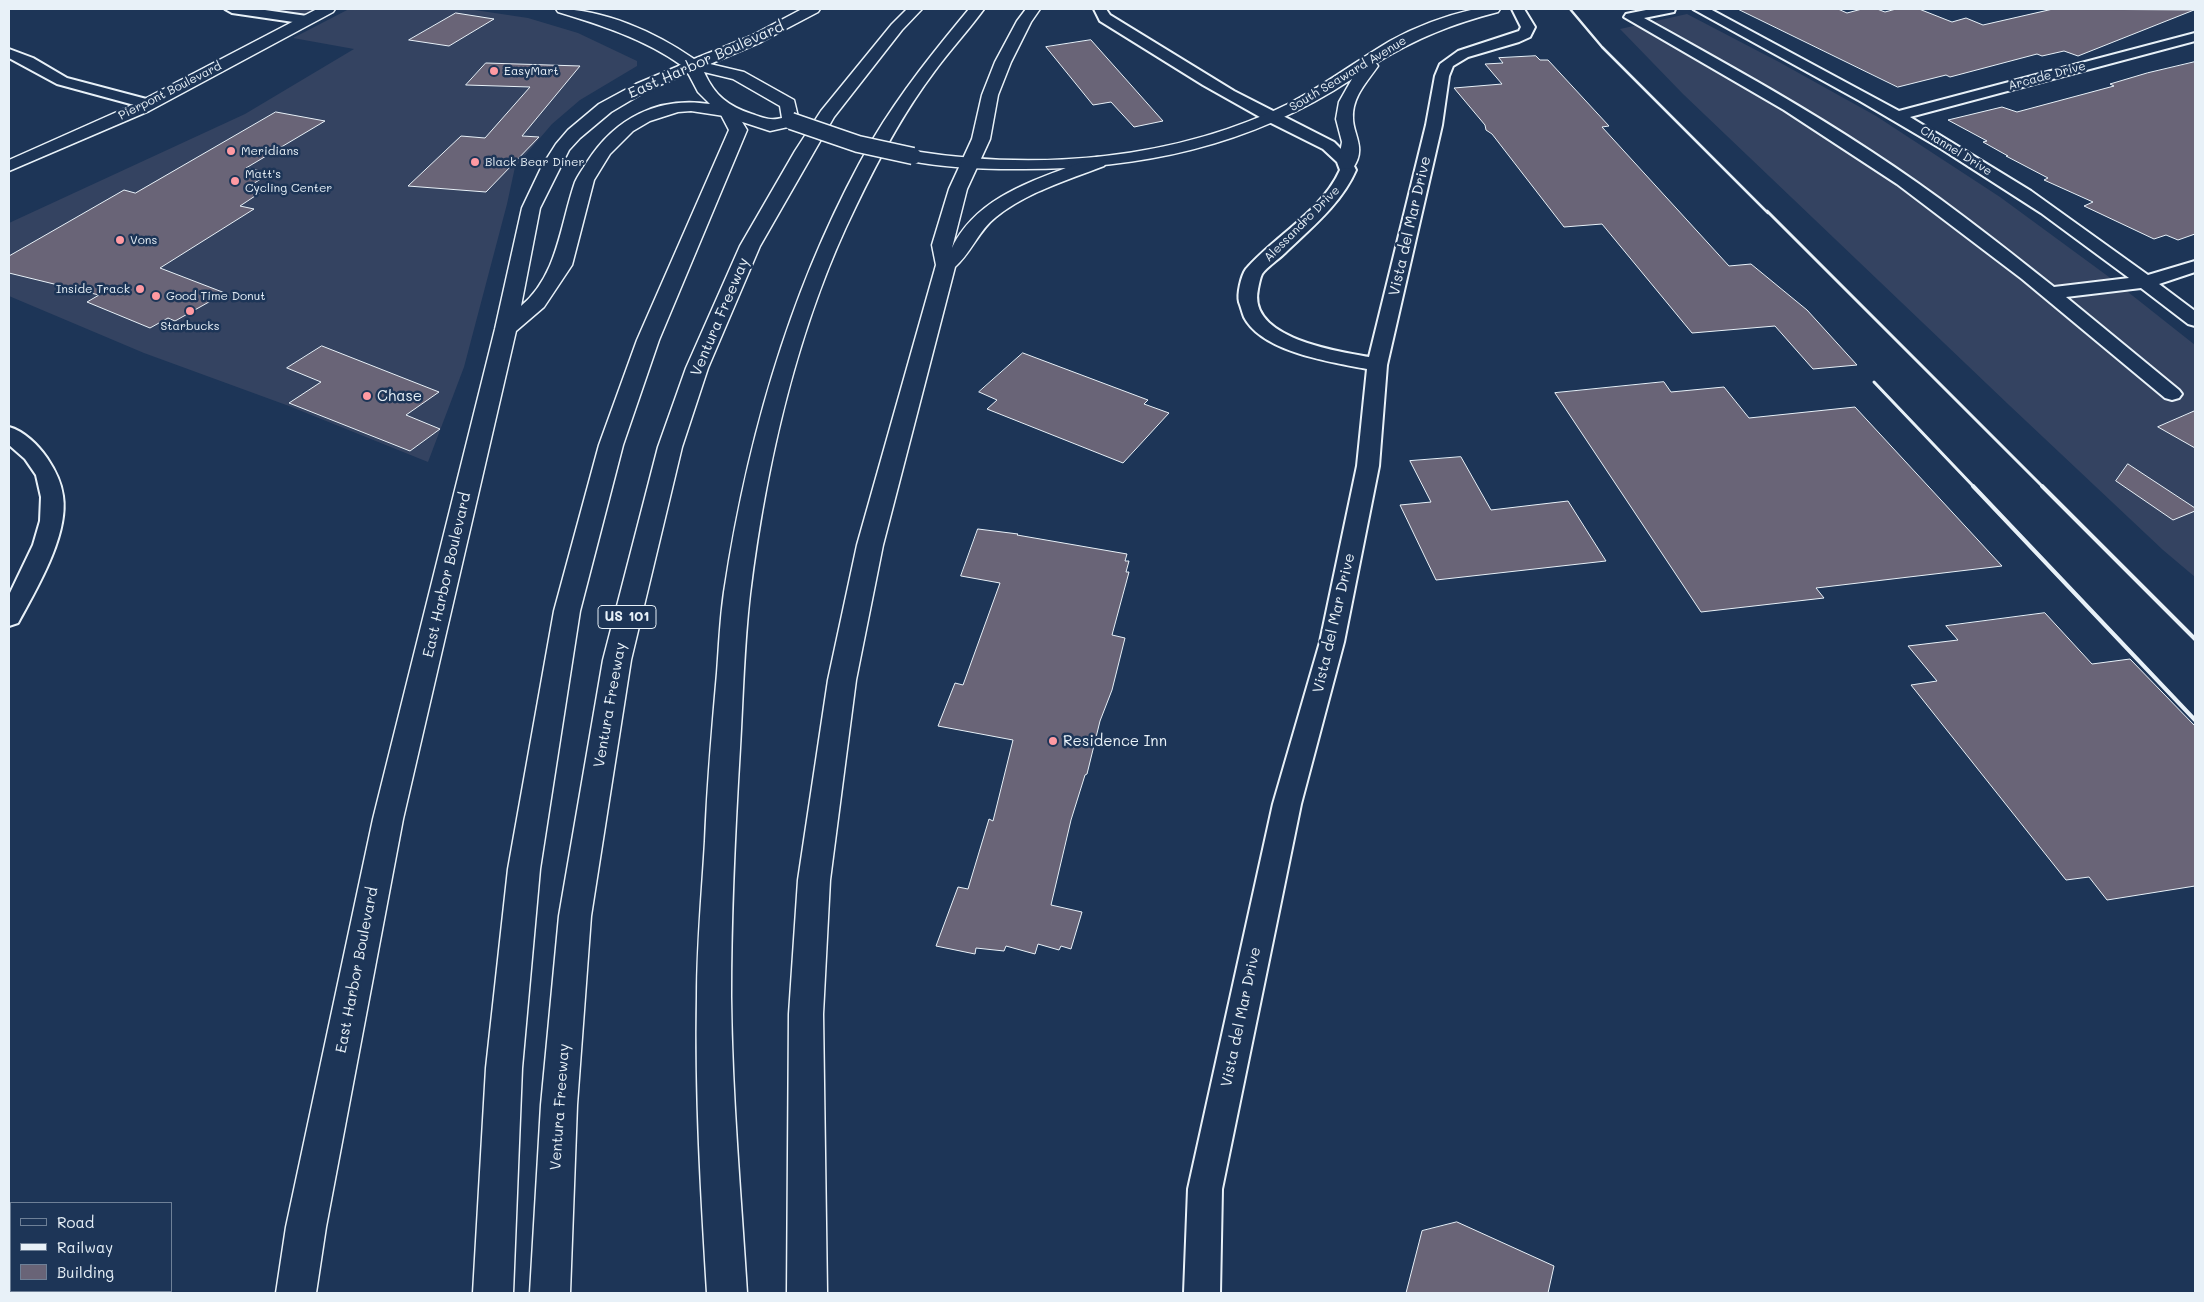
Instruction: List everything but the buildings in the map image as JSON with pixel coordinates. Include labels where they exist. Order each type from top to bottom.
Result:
[{"type":"main road","name":"Pierpont Boulevard","points":[[9,153],[131,100],[289,17],[328,9]]},
{"type":"main road","points":[[506,329],[537,303],[562,265],[585,180],[603,152],[627,127],[644,117],[677,107],[691,106],[727,111],[770,126],[791,121],[788,104],[738,75],[692,65],[672,51],[644,37],[606,22],[563,9]]},
{"type":"main road","name":"East Harbor Boulevard","points":[[296,1293],[306,1227],[388,819],[506,329],[532,208],[551,166],[562,148],[574,134],[605,108],[642,87],[756,39],[813,9]]},
{"type":"main road","name":"Ventura Freeway","points":[[550,1293],[559,1106],[575,916],[617,660],[670,447],[698,368],[750,246],[804,150],[827,115],[897,27],[915,9]]},
{"type":"main road","points":[[727,1293],[714,1016],[723,767],[737,593],[758,476],[779,389],[801,316],[823,260],[845,212],[890,125],[922,75],[977,9]]},
{"type":"main road","points":[[807,1293],[806,1014],[814,880],[842,680],[866,564],[946,265],[942,245],[958,189],[981,139],[990,95],[1003,62],[1033,9]]},
{"type":"main road","name":"South Seaward Avenue","points":[[791,121],[858,144],[927,159],[971,163],[1018,165],[1098,162],[1164,152],[1232,135],[1272,118],[1315,96],[1411,36],[1436,25],[1493,9]]},
{"type":"main road","name":"Pierpont Boulevard","points":[[9,166],[149,104],[306,15]]},
{"type":"main road","points":[[1347,164],[1351,142],[1344,119],[1347,102],[1352,90],[1376,57]]},
{"type":"main road","points":[[493,1293],[504,1068],[524,869],[567,611],[611,444],[648,340],[738,130],[727,111],[704,89],[692,65]]},
{"type":"main road","points":[[946,265],[960,252],[970,233],[989,212],[1014,196],[1098,162]]},
{"type":"street","points":[[232,9],[289,17]]},
{"type":"street","points":[[1100,9],[1105,18],[1207,82],[1272,118],[1336,150],[1347,164]]},
{"type":"street","points":[[1669,9],[1631,17],[1823,126],[1939,206],[2050,292],[2172,394]]},
{"type":"street","name":"Channel Drive","points":[[1700,9],[1900,115],[2027,196],[2195,320]]},
{"type":"street","name":"Vista del Mar Drive","points":[[1202,1293],[1205,1189],[1287,804],[1332,642],[1368,466],[1378,365],[1434,125],[1442,76],[1447,64],[1463,54],[1520,37],[1528,30],[1522,14]]},
{"type":"street","name":"Arcade Drive","points":[[1900,115],[2195,38]]},
{"type":"street","points":[[9,53],[28,61],[62,81],[149,104]]},
{"type":"street","name":"Alessandro Drive","points":[[1347,164],[1347,176],[1344,182],[1253,274],[1248,288],[1246,303],[1249,313],[1258,323],[1269,333],[1285,341],[1308,349],[1378,365]]},
{"type":"street","points":[[2050,292],[2145,282],[2195,266]]},
{"type":"street","points":[[9,434],[31,450],[48,475],[52,490],[51,523],[46,542],[18,585],[9,617]]},
{"type":"shaded area","points":[[229,9],[328,9],[307,20]]},
{"type":"shaded area","points":[[349,9],[468,9],[528,18],[578,33],[637,61],[637,66],[580,100],[552,124],[515,167],[464,367],[428,462],[289,406],[144,353],[9,296],[9,223],[245,114],[354,49],[293,38]]},
{"type":"shaded area","points":[[1687,14],[1876,116],[2000,197],[2109,277],[2195,345],[2195,577],[2163,550],[2009,405],[1683,94],[1620,29]]},
{"type":"railway","points":[[1570,9],[1602,47],[1768,213]]},
{"type":"railway","points":[[1767,211],[2195,639]]},
{"type":"railway","points":[[1874,382],[1974,487]]},
{"type":"railway","points":[[1973,486],[2195,720]]},
{"type":"place","name":"EasyMart","points":[[494,71]]},
{"type":"place","name":"Meridians","points":[[231,151]]},
{"type":"place","name":"Black Bear Diner","points":[[475,162]]},
{"type":"place","name":"Matt's Cycling Center","points":[[235,181]]},
{"type":"place","name":"Vons","points":[[120,240]]},
{"type":"place","name":"Inside Track","points":[[140,289]]},
{"type":"place","name":"Good Time Donut","points":[[156,296]]},
{"type":"place","name":"Starbucks","points":[[190,311]]},
{"type":"place","name":"Chase","points":[[367,396]]},
{"type":"place","name":"Residence Inn","points":[[1053,741]]}]
